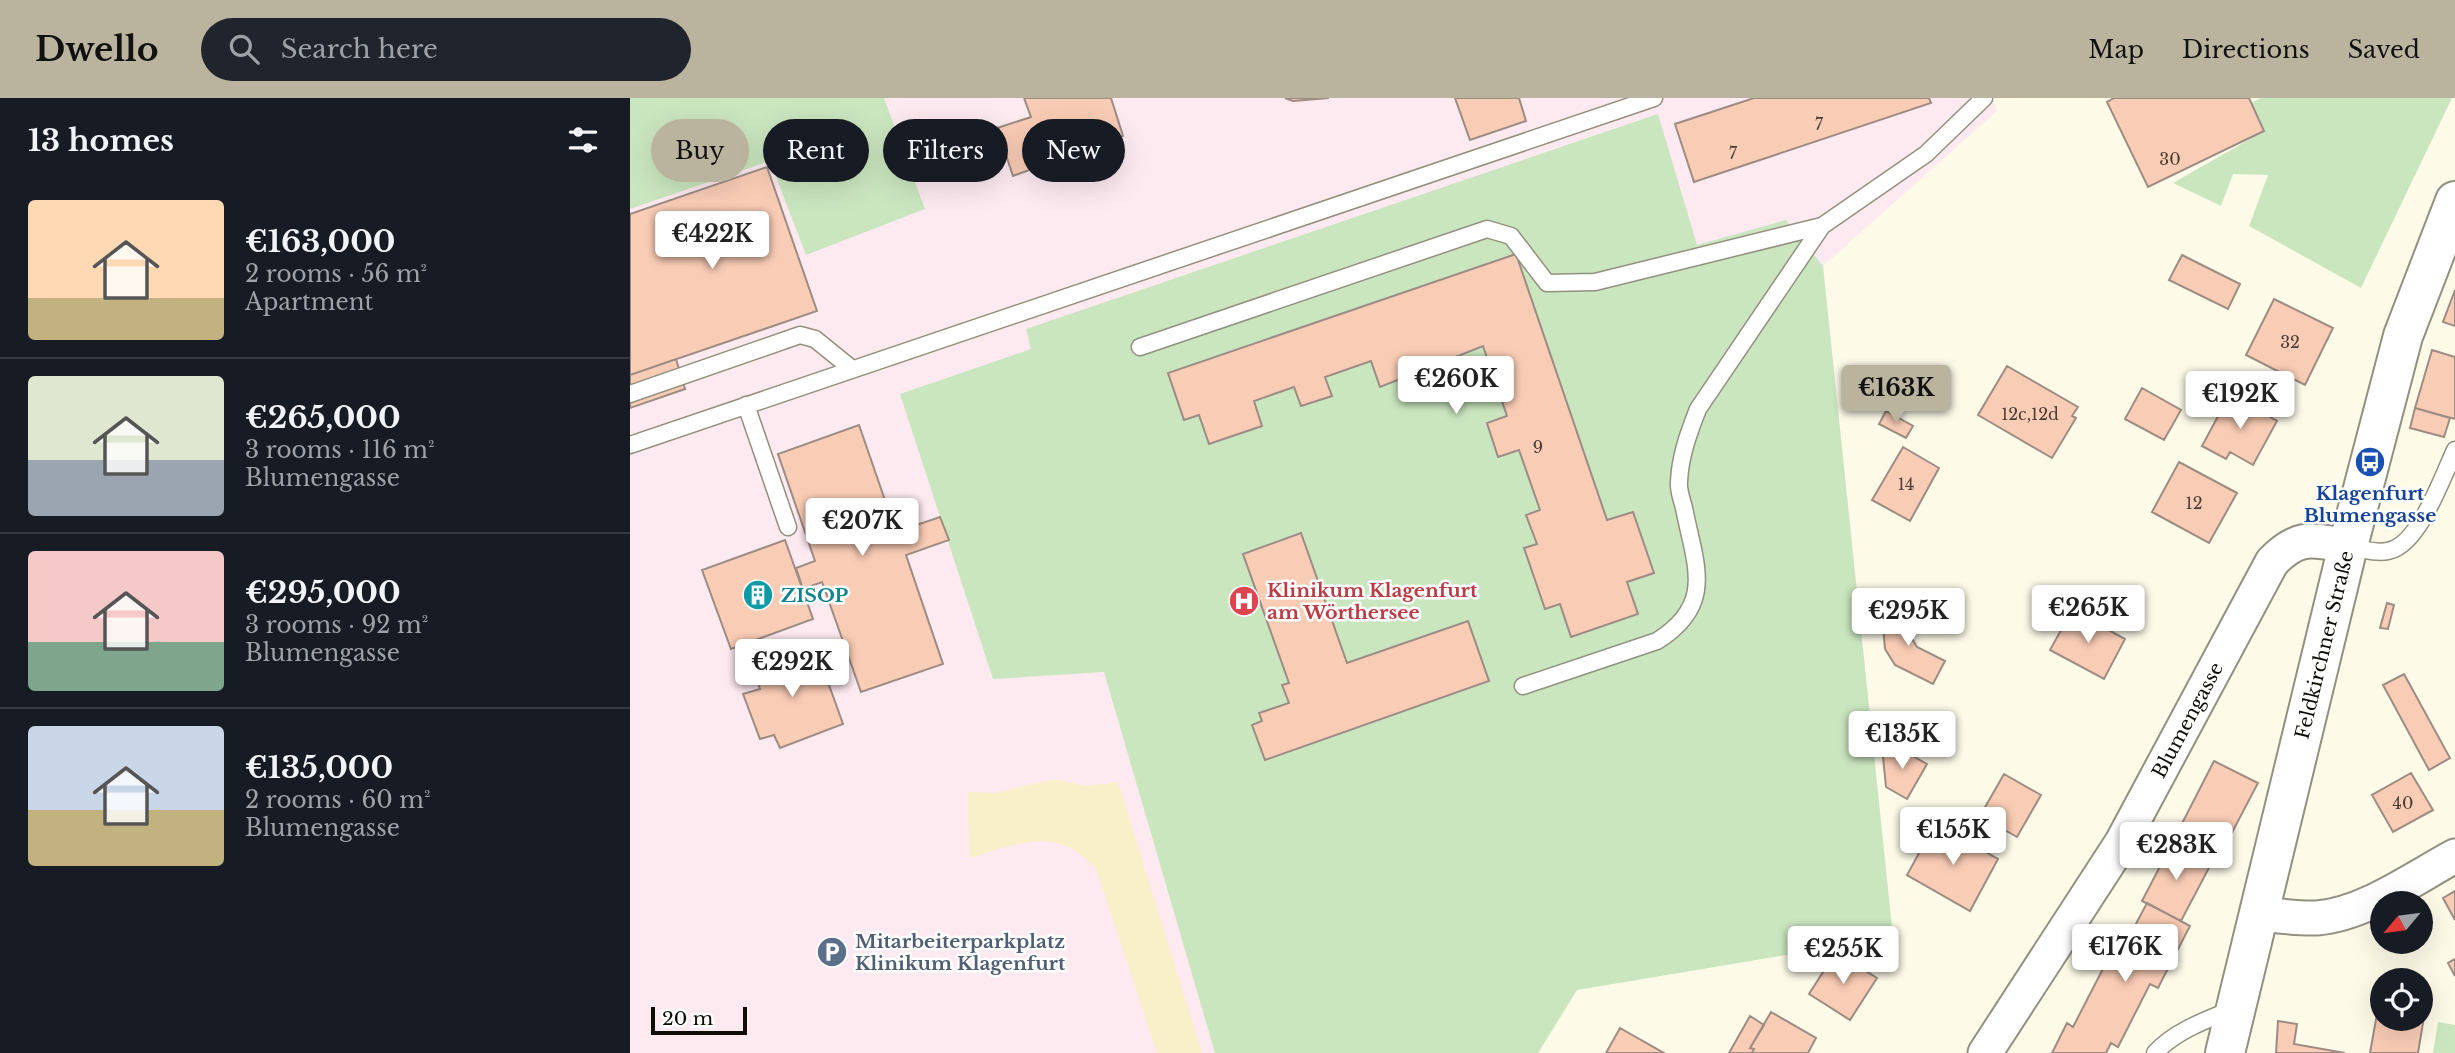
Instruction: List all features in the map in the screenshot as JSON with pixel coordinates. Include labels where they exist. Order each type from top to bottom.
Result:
[{"type":"main road","name":"Feldkirchner Straße","points":[[2225,1053],[2348,546],[2403,336],[2455,201]]},
{"type":"street","name":"Blumengasse","points":[[1985,1053],[2122,842],[2272,562],[2288,546],[2309,539],[2348,546]]},
{"type":"street","points":[[2258,914],[2318,918],[2343,912],[2368,902],[2455,856]]},
{"type":"lane","points":[[630,445],[1045,307],[1654,98]]},
{"type":"lane","points":[[1140,347],[1487,229],[1511,236],[1547,283],[1595,282],[1822,226],[1926,154],[1984,98]]},
{"type":"lane","points":[[1523,686],[1657,641],[1675,630],[1690,611],[1699,583],[1678,483],[1685,442],[1698,409],[1822,226]]},
{"type":"lane","points":[[630,394],[800,335],[815,340],[852,369]]},
{"type":"lane","points":[[746,405],[788,527]]},
{"type":"lane","points":[[2348,546],[2380,552],[2395,549],[2408,539],[2435,494],[2455,450]]},
{"type":"lane","points":[[2155,1053],[2168,1040],[2236,1008]]},
{"type":"shaded area","name":"Klinikum Klagenfurt am Wörthersee","points":[[630,98],[1993,98],[1997,111],[1823,266],[1893,937],[1577,990],[1538,1053],[630,1053]]},
{"type":"green space","points":[[630,98],[884,98],[892,119],[883,119],[883,182],[915,182],[925,209],[806,255],[778,182],[869,182],[869,119],[763,119],[763,163],[749,168],[749,119],[651,119],[651,182],[709,182],[630,209]]},
{"type":"green space","points":[[2261,98],[2452,98],[2361,288],[2249,226],[2268,175],[2233,174],[2221,206],[2173,183],[2264,131],[2251,103]]},
{"type":"green space","points":[[1658,114],[1697,245],[1786,220],[1823,266],[1893,937],[1577,990],[1538,1053],[1215,1053],[1104,672],[993,679],[900,394],[1031,349],[1026,329]]},
{"type":"green space","points":[[2438,1022],[2455,1025],[2455,1053],[2433,1053]]},
{"type":"sand","points":[[1055,779],[1085,786],[1118,782],[1202,1053],[1157,1053],[1096,869],[1082,855],[1067,846],[1037,841],[970,858],[967,792],[994,793]]},
{"type":"building","points":[[1024,98],[1111,98],[1118,119],[1025,119],[1031,117]]},
{"type":"building","points":[[1285,98],[1329,98],[1293,101]]},
{"type":"building","points":[[1455,98],[1519,98],[1526,121],[1470,140]]},
{"type":"building","points":[[1754,98],[1929,98],[1931,103],[1694,182],[1675,124]]},
{"type":"building","points":[[2114,98],[2249,98],[2264,131],[2148,187],[2107,102]]},
{"type":"building","points":[[1022,120],[1022,173],[1013,176],[1008,161],[1008,124]]},
{"type":"building","points":[[763,168],[763,182],[772,182],[817,311],[630,375],[630,214],[723,182],[749,182],[749,173]]},
{"type":"building","points":[[1516,254],[1607,520],[1633,512],[1654,573],[1627,582],[1638,614],[1571,637],[1560,604],[1545,609],[1524,548],[1537,544],[1526,515],[1540,510],[1519,450],[1498,457],[1487,423],[1507,416],[1483,346],[1380,387],[1371,361],[1325,377],[1332,396],[1301,406],[1294,387],[1254,401],[1262,426],[1209,444],[1199,415],[1184,420],[1168,373]]},
{"type":"building","points":[[2182,255],[2240,284],[2228,309],[2169,280]]},
{"type":"building","points":[[2455,290],[2455,326],[2443,322]]},
{"type":"building","points":[[2274,299],[2333,328],[2305,385],[2246,355]]},
{"type":"building","points":[[2432,350],[2455,357],[2455,419],[2415,408]]},
{"type":"building","points":[[676,359],[685,389],[630,408],[630,375]]},
{"type":"building","points":[[2007,366],[2078,407],[2072,416],[2076,418],[2052,458],[1978,415]]},
{"type":"building","points":[[2142,388],[2181,410],[2164,440],[2125,419]]},
{"type":"building","points":[[2230,394],[2277,421],[2253,465],[2230,452],[2226,459],[2202,446]]},
{"type":"building","points":[[2415,408],[2450,418],[2444,437],[2410,428]]},
{"type":"building","points":[[1886,411],[1913,426],[1906,438],[1879,424]]},
{"type":"building","points":[[859,425],[896,532],[940,517],[949,540],[906,555],[943,664],[861,692],[822,582],[803,589],[796,568],[815,561],[778,454]]},
{"type":"building","points":[[1903,447],[1939,468],[1910,521],[1872,500]]},
{"type":"building","points":[[2179,462],[2237,493],[2209,543],[2152,512]]},
{"type":"building","points":[[1301,533],[1347,663],[1468,621],[1489,681],[1265,760],[1252,725],[1262,721],[1259,713],[1289,703],[1282,685],[1289,683],[1243,554]]},
{"type":"building","name":"ZISOP","points":[[785,540],[813,619],[731,649],[702,570]]},
{"type":"building","points":[[2387,603],[2394,605],[2388,629],[2380,628]]},
{"type":"building","points":[[2072,610],[2125,639],[2104,679],[2050,650]]},
{"type":"building","points":[[1908,611],[1910,635],[1917,647],[1945,661],[1933,684],[1895,665],[1885,649],[1882,613]]},
{"type":"building","points":[[803,645],[807,657],[819,652],[825,665],[812,670],[815,680],[829,685],[843,724],[780,748],[774,735],[760,739],[743,694],[760,689],[752,666]]},
{"type":"building","points":[[2404,674],[2450,758],[2429,770],[2383,685]]},
{"type":"building","points":[[1890,743],[1927,764],[1907,799],[1886,787],[1883,757]]},
{"type":"building","points":[[2214,761],[2258,783],[2215,865],[2172,843]]},
{"type":"building","points":[[2411,773],[2433,810],[2393,832],[2372,795]]},
{"type":"building","points":[[2004,774],[2041,795],[2017,837],[1980,816]]},
{"type":"building","points":[[1935,824],[1998,859],[1970,911],[1907,875]]},
{"type":"building","points":[[2172,843],[2211,864],[2181,921],[2142,901]]},
{"type":"building","points":[[2455,891],[2455,920],[2443,898]]},
{"type":"building","points":[[2147,903],[2190,926],[2158,988],[2150,984],[2118,1047],[2111,1043],[2106,1053],[2052,1053],[2067,1023],[2073,1027],[2107,961],[2114,965]]},
{"type":"building","points":[[1881,946],[1883,966],[1862,969],[1856,965],[1854,950]]},
{"type":"building","points":[[1836,952],[1877,978],[1850,1020],[1809,994]]},
{"type":"building","points":[[2455,959],[2455,976],[2448,963]]},
{"type":"building","points":[[1771,1012],[1816,1038],[1808,1053],[1752,1053],[1754,1049],[1750,1048]]},
{"type":"building","points":[[1750,1016],[1764,1025],[1750,1048],[1754,1049],[1752,1053],[1729,1053]]},
{"type":"building","points":[[2278,1021],[2297,1024],[2294,1044],[2345,1053],[2276,1053]]},
{"type":"building","points":[[1620,1028],[1664,1053],[1606,1053]]},
{"type":"building","points":[[2374,1031],[2422,1031],[2418,1053],[2370,1053]]},
{"type":"place","name":"Klagenfurt Blumengasse","points":[[2370,462]]},
{"type":"place","name":"ZISOP","points":[[758,595]]},
{"type":"place","name":"Klinikum Klagenfurt am Wörthersee","points":[[1244,601]]},
{"type":"place","name":"Mitarbeiterparkplatz Klinikum Klagenfurt","points":[[832,952]]}]
